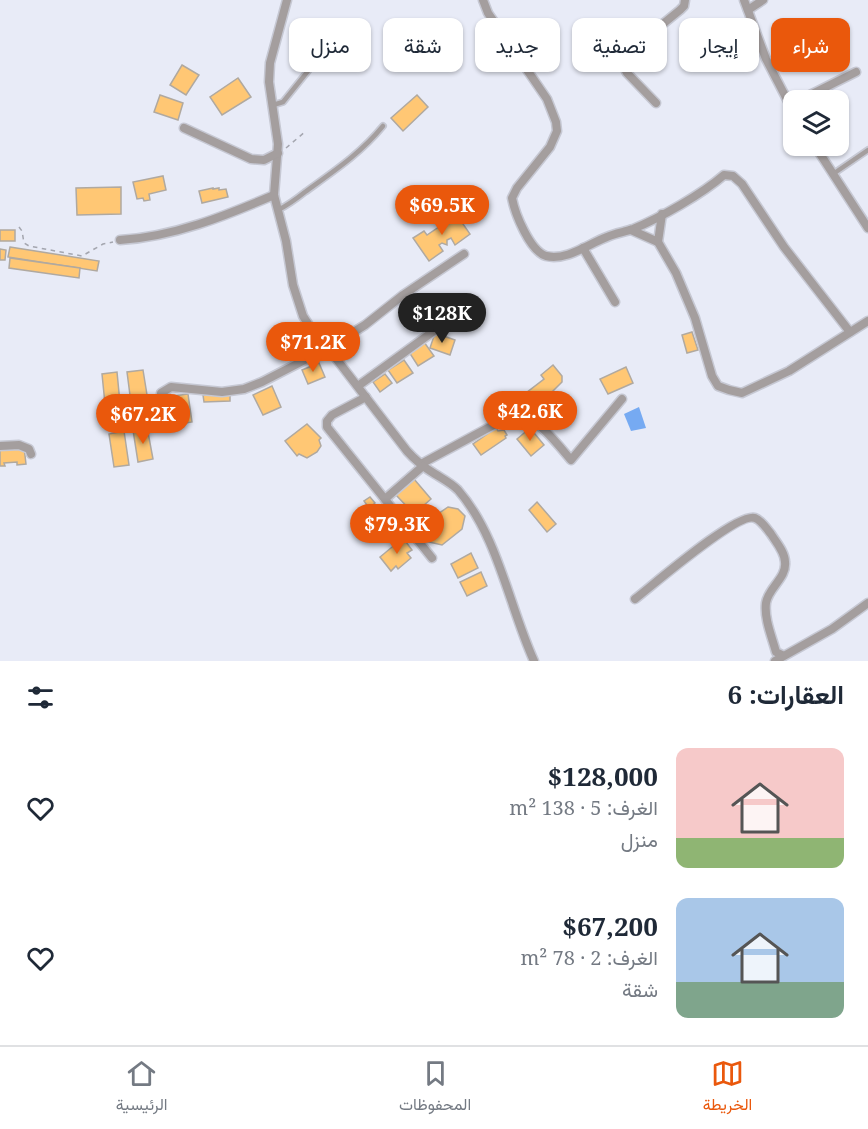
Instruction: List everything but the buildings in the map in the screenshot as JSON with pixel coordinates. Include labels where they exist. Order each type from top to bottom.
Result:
[{"type":"street","points":[[287,0],[270,63],[269,82],[278,153],[273,195],[286,241],[293,285],[303,316],[316,336],[358,386],[401,444],[422,465],[451,484],[472,510],[495,555],[511,604],[534,661]]},
{"type":"street","points":[[483,0],[488,13],[547,99],[556,122],[557,131],[550,147],[514,192],[512,198],[515,212],[541,254],[564,256],[610,235],[631,230],[662,214],[724,175],[733,176],[742,184],[784,247],[850,332]]},
{"type":"street","points":[[656,103],[627,73],[623,65],[631,50],[680,10],[685,0]]},
{"type":"street","points":[[744,0],[759,44],[783,90]]},
{"type":"street","points":[[748,10],[763,0]]},
{"type":"street","points":[[820,90],[856,72]]},
{"type":"street","points":[[184,128],[251,159],[264,160],[278,153]]},
{"type":"street","points":[[821,156],[868,228]]},
{"type":"street","points":[[120,240],[146,238],[203,222],[273,195]]},
{"type":"street","points":[[658,242],[662,214]]},
{"type":"street","points":[[631,230],[658,242],[676,273],[695,318],[711,376],[718,386],[742,393],[789,371],[868,321]]},
{"type":"street","points":[[584,248],[615,302]]},
{"type":"street","points":[[161,420],[161,393],[167,388],[222,392],[244,389],[293,367],[365,325],[403,295],[464,254]]},
{"type":"street","points":[[358,386],[438,328]]},
{"type":"street","points":[[366,397],[332,415],[326,423],[327,427],[432,558]]},
{"type":"street","points":[[385,499],[422,465],[514,414],[521,413],[529,417],[571,460],[622,399]]},
{"type":"street","points":[[0,446],[19,444],[29,449],[31,454]]},
{"type":"street","points":[[635,599],[729,526],[747,517],[755,518],[772,535],[786,562],[785,569],[766,603],[767,621],[776,652],[783,655]]},
{"type":"street","points":[[775,661],[832,629],[868,603]]},
{"type":"street","points":[[774,640],[785,648],[794,649]]},
{"type":"lane","points":[[273,105],[283,102],[308,72]]},
{"type":"lane","points":[[277,211],[297,201],[360,152],[383,126]]},
{"type":"lane","points":[[833,174],[868,150]]},
{"type":"path","points":[[278,153],[306,131]]},
{"type":"path","points":[[19,227],[24,243],[29,246],[82,256],[103,244],[120,240]]},
{"type":"water","points":[[639,407],[646,428],[631,431],[624,414]]}]
